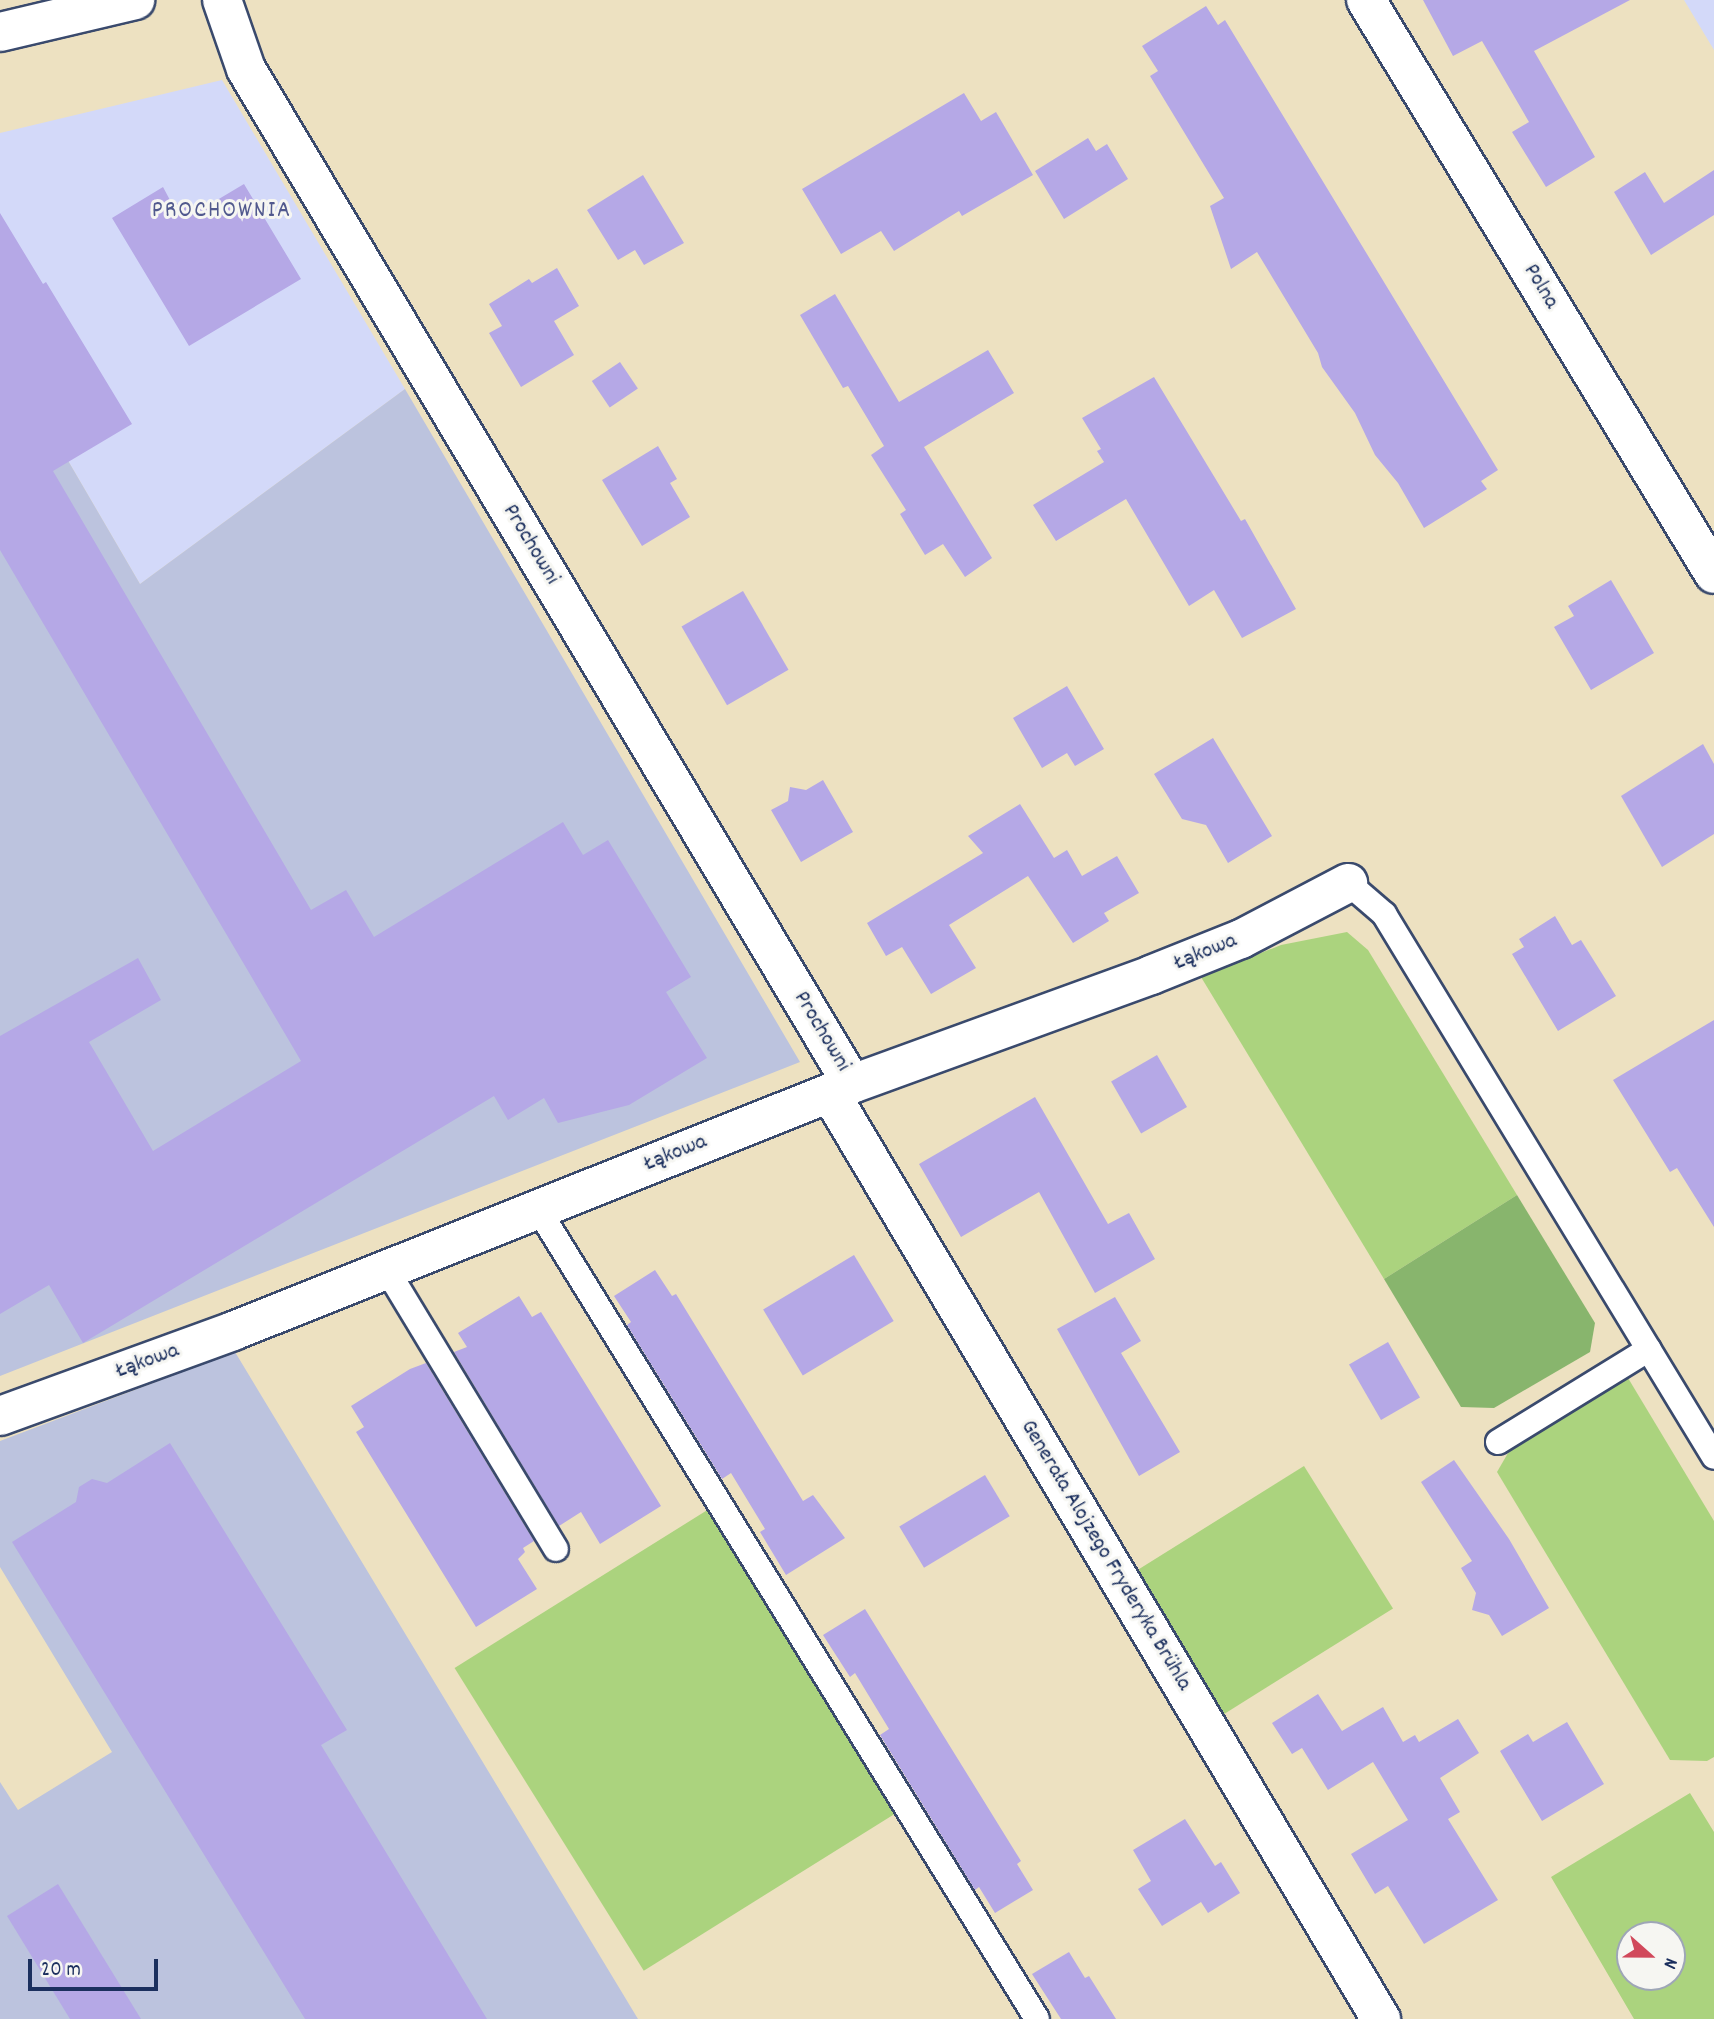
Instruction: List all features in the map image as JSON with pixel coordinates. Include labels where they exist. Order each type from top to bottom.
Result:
[{"type":"street","points":[[0,32],[135,0]]},
{"type":"street","name":"Prochowni","points":[[222,0],[246,69],[841,1089]]},
{"type":"street","name":"Polna","points":[[1366,0],[1714,574]]},
{"type":"street","name":"Łąkowa","points":[[0,1416],[220,1336],[841,1089],[1241,939],[1348,883]]},
{"type":"street","name":"Generała Alojzego Fryderyka Brühla","points":[[841,1089],[1381,2019]]},
{"type":"lane","points":[[1348,883],[1384,914],[1714,1457]]},
{"type":"lane","points":[[538,1209],[1037,2019]]},
{"type":"lane","points":[[387,1270],[556,1549]]},
{"type":"lane","points":[[1498,1443],[1649,1349]]},
{"type":"shaded area","points":[[1684,0],[1714,0],[1714,50]]},
{"type":"shaded area","points":[[222,80],[405,389],[140,584],[0,344],[0,133]]},
{"type":"shaded area","points":[[0,344],[140,584],[405,389],[800,1062],[0,1376]]},
{"type":"shaded area","points":[[235,1352],[638,2019],[0,2019],[0,1782],[18,1810],[112,1752],[0,1567],[0,1441]]},
{"type":"green space","points":[[1347,932],[1368,950],[1517,1195],[1384,1279],[1201,977],[1281,945]]},
{"type":"green space","points":[[1517,1195],[1595,1323],[1590,1352],[1494,1408],[1461,1407],[1384,1279]]},
{"type":"green space","points":[[1625,1373],[1714,1521],[1714,1757],[1707,1761],[1670,1760],[1497,1472],[1515,1441]]},
{"type":"green space","points":[[1304,1466],[1393,1608],[1223,1715],[1134,1573]]},
{"type":"green space","points":[[709,1509],[898,1812],[644,1971],[455,1668]]},
{"type":"green space","points":[[1690,1793],[1714,1832],[1714,2019],[1634,2019],[1618,1991],[1686,1991],[1686,1921],[1616,1921],[1616,1988],[1551,1877]]},
{"type":"building","points":[[1423,0],[1630,0],[1534,51],[1595,157],[1546,187],[1512,132],[1529,122],[1482,41],[1453,56]]},
{"type":"building","points":[[1206,6],[1218,25],[1225,20],[1498,470],[1481,481],[1487,489],[1424,528],[1398,483],[1375,455],[1355,413],[1322,367],[1318,353],[1257,252],[1231,269],[1210,206],[1224,198],[1150,76],[1158,71],[1142,46]]},
{"type":"building","points":[[964,93],[981,121],[996,112],[1033,175],[962,216],[959,211],[894,251],[881,231],[841,254],[802,189]]},
{"type":"building","points":[[1088,138],[1096,151],[1107,144],[1128,179],[1064,219],[1035,171]]},
{"type":"building","points":[[1714,170],[1714,215],[1651,255],[1614,192],[1645,172],[1664,203]]},
{"type":"building","points":[[643,175],[684,243],[644,265],[635,250],[618,260],[587,210]]},
{"type":"building","points":[[244,184],[301,279],[189,346],[112,218],[163,187],[171,202],[202,209]]},
{"type":"building","points":[[0,213],[43,284],[46,282],[132,424],[53,471],[311,910],[346,890],[374,937],[563,822],[583,855],[608,840],[691,977],[666,992],[707,1058],[629,1105],[558,1123],[544,1098],[508,1120],[494,1096],[83,1343],[49,1285],[0,1314],[0,1036],[138,958],[161,1000],[89,1042],[153,1151],[301,1061],[0,550]]},
{"type":"building","points":[[557,268],[579,306],[554,321],[574,355],[521,387],[489,333],[502,326],[489,304],[529,279],[532,283]]},
{"type":"building","points":[[835,294],[899,402],[988,350],[1014,393],[924,447],[992,558],[965,577],[943,544],[925,555],[900,514],[906,510],[871,455],[884,446],[848,386],[843,388],[800,315]]},
{"type":"building","points":[[620,362],[638,389],[610,408],[592,381]]},
{"type":"building","points":[[1154,377],[1241,521],[1245,519],[1296,609],[1242,638],[1214,590],[1189,606],[1126,499],[1056,541],[1033,505],[1104,462],[1097,451],[1101,449],[1082,418]]},
{"type":"building","points":[[658,446],[677,479],[670,483],[690,517],[642,546],[602,480]]},
{"type":"building","points":[[1611,580],[1654,653],[1591,690],[1554,627],[1574,616],[1568,606]]},
{"type":"building","points":[[743,591],[788,670],[727,705],[682,626]]},
{"type":"building","points":[[1067,686],[1104,749],[1075,766],[1067,753],[1042,768],[1013,718]]},
{"type":"building","points":[[1213,738],[1272,836],[1228,863],[1206,825],[1182,819],[1154,774]]},
{"type":"building","points":[[1703,744],[1714,764],[1714,834],[1662,867],[1621,796]]},
{"type":"building","points":[[823,780],[853,832],[801,862],[771,810],[788,801],[790,787],[806,790]]},
{"type":"building","points":[[1020,804],[1054,858],[1067,850],[1082,876],[1117,856],[1139,893],[1104,913],[1109,921],[1073,943],[1028,876],[949,925],[976,968],[931,994],[902,947],[886,956],[867,923],[983,853],[968,836]]},
{"type":"building","points":[[1555,916],[1572,945],[1581,940],[1616,996],[1558,1031],[1512,954],[1524,947],[1519,939]]},
{"type":"building","points":[[1714,1020],[1714,1227],[1677,1168],[1670,1172],[1613,1080]]},
{"type":"building","points":[[1157,1055],[1187,1107],[1141,1133],[1111,1082]]},
{"type":"building","points":[[1035,1097],[1108,1224],[1129,1213],[1155,1259],[1095,1293],[1039,1192],[961,1237],[919,1164]]},
{"type":"building","points":[[854,1255],[894,1321],[803,1376],[763,1310]]},
{"type":"building","points":[[655,1270],[672,1296],[676,1294],[803,1501],[813,1495],[845,1538],[786,1575],[760,1532],[765,1529],[731,1473],[722,1479],[627,1325],[631,1322],[614,1296]]},
{"type":"building","points":[[519,1296],[532,1317],[541,1312],[661,1506],[600,1544],[581,1512],[559,1526],[454,1352],[467,1347],[458,1333]]},
{"type":"building","points":[[1115,1297],[1141,1341],[1121,1353],[1180,1452],[1139,1476],[1057,1329]]},
{"type":"building","points":[[1388,1342],[1420,1397],[1381,1420],[1349,1364]]},
{"type":"building","points":[[426,1363],[534,1541],[523,1548],[525,1552],[518,1559],[537,1589],[476,1627],[356,1432],[364,1427],[351,1406],[410,1369]]},
{"type":"building","points":[[170,1443],[347,1730],[321,1745],[487,2019],[305,2019],[12,1542],[76,1502],[79,1487],[92,1479],[107,1483]]},
{"type":"building","points":[[1454,1460],[1509,1539],[1549,1608],[1502,1636],[1489,1615],[1472,1610],[1476,1593],[1461,1568],[1472,1561],[1421,1482]]},
{"type":"building","points":[[985,1475],[1010,1516],[924,1568],[899,1527]]},
{"type":"building","points":[[865,1609],[1021,1861],[1017,1864],[1033,1890],[995,1913],[979,1887],[975,1890],[880,1735],[889,1729],[855,1673],[850,1677],[823,1635]]},
{"type":"building","points":[[1318,1694],[1342,1731],[1383,1707],[1403,1742],[1415,1735],[1419,1742],[1458,1719],[1479,1753],[1440,1778],[1460,1812],[1448,1819],[1498,1900],[1424,1944],[1388,1886],[1375,1894],[1351,1854],[1408,1820],[1373,1762],[1328,1790],[1302,1748],[1292,1754],[1272,1723]]},
{"type":"building","points":[[1567,1722],[1604,1784],[1542,1821],[1500,1751],[1528,1734],[1533,1742]]},
{"type":"building","points":[[1185,1819],[1215,1866],[1221,1862],[1240,1893],[1208,1913],[1201,1902],[1162,1926],[1138,1889],[1151,1881],[1133,1850]]},
{"type":"building","points":[[58,1884],[141,2019],[70,2019],[7,1916]]},
{"type":"building","points":[[1069,1952],[1085,1978],[1089,1976],[1116,2019],[1061,2019],[1032,1974]]},
{"type":"district","name":"PROCHOWNIA","points":[[222,212]]}]
